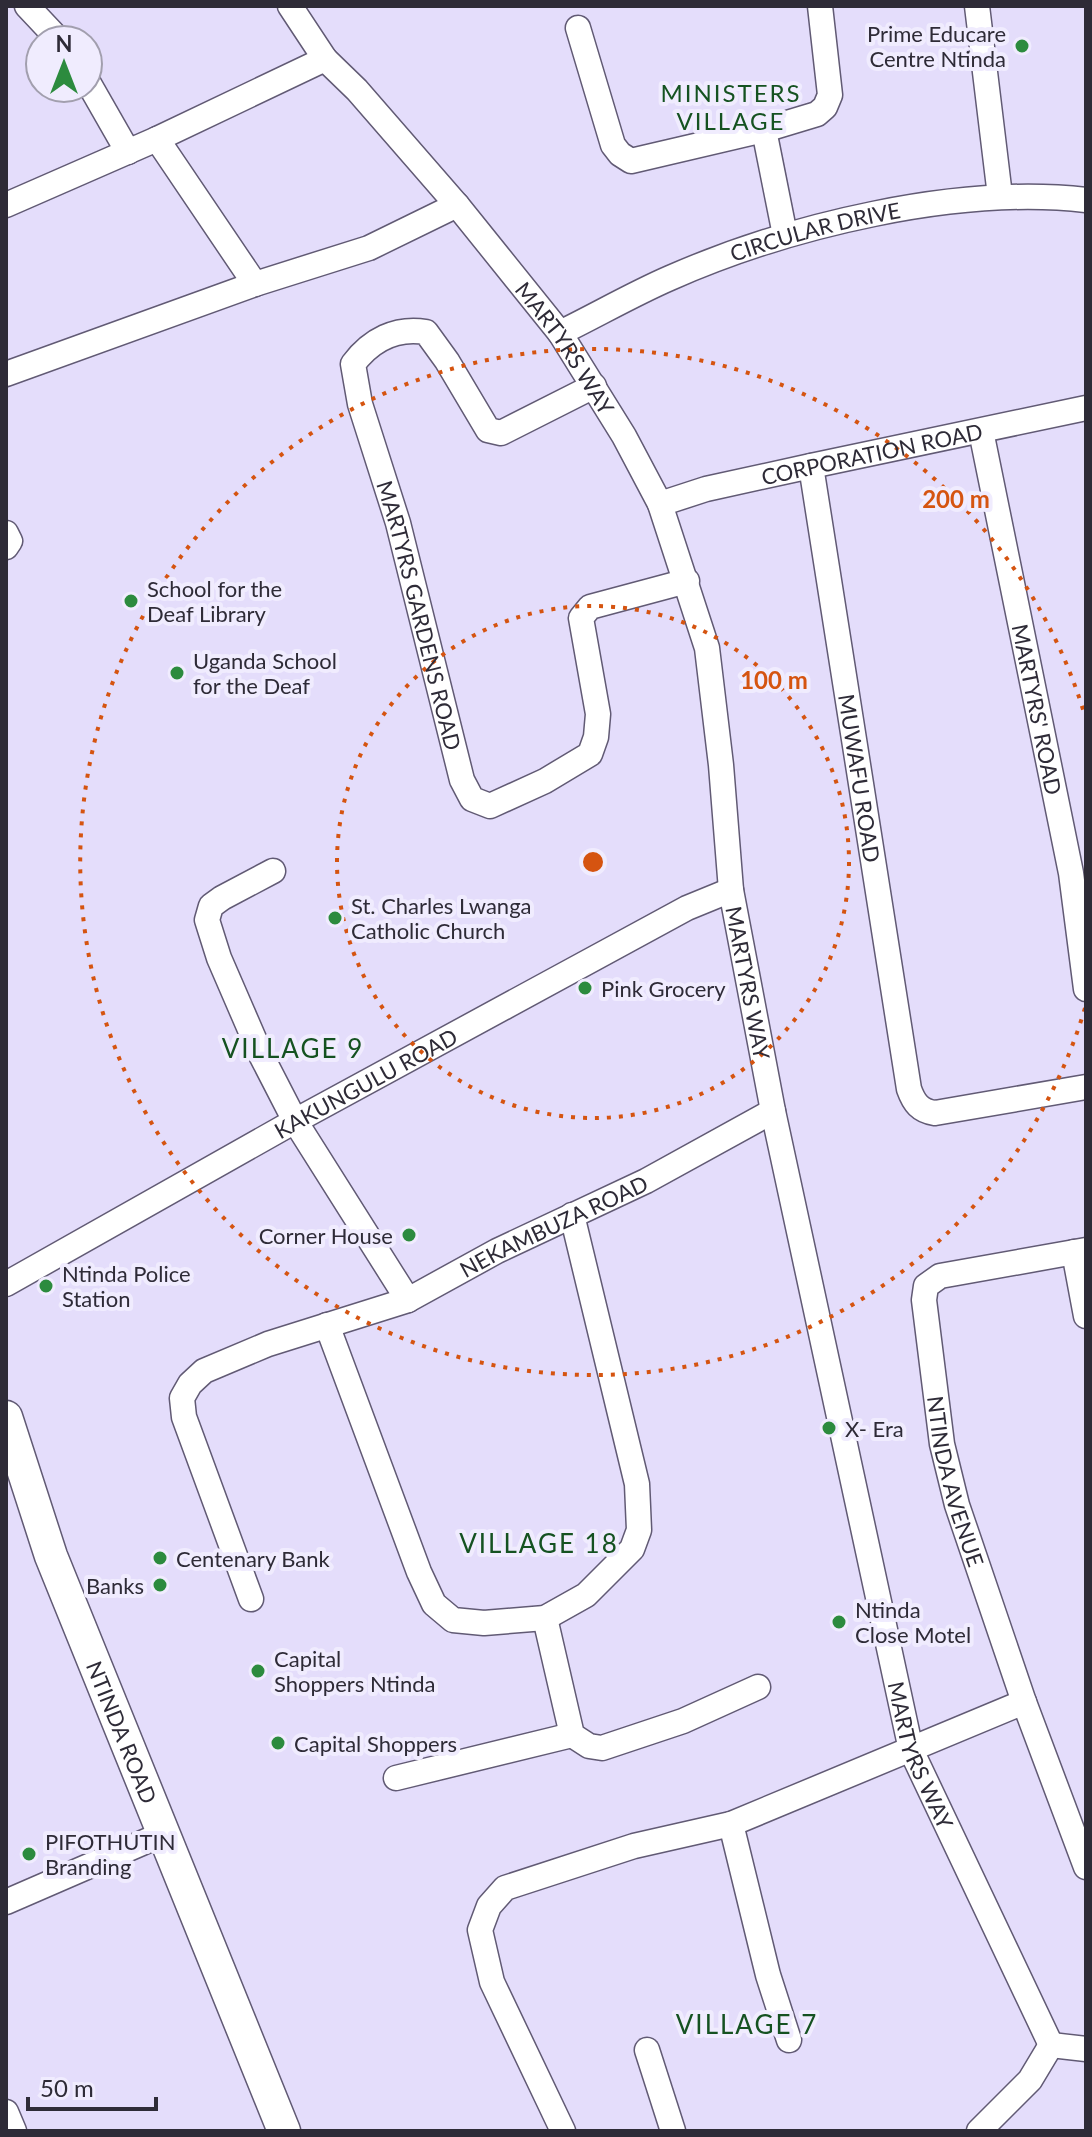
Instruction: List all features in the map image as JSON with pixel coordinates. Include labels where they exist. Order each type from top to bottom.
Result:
[{"type":"main road","name":"NTINDA ROAD","points":[[6,1417],[51,1556],[284,2131]]},
{"type":"street","points":[[27,6],[44,24]]},
{"type":"street","name":"MARTYRS WAY","points":[[290,6],[325,59],[357,90],[457,205],[560,333],[594,386],[660,504],[707,648],[731,890],[773,1111],[911,1750],[1051,2045]]},
{"type":"street","points":[[578,28],[613,145],[631,161],[764,130],[817,114],[825,107],[830,95],[820,6]]},
{"type":"street","points":[[977,6],[1000,196]]},
{"type":"street","points":[[6,205],[157,139],[325,59]]},
{"type":"street","points":[[101,104],[128,152]]},
{"type":"street","points":[[764,130],[785,235]]},
{"type":"street","points":[[157,139],[255,284]]},
{"type":"street","name":"CIRCULAR DRIVE","points":[[560,333],[669,278],[785,235],[898,211],[1000,196],[1086,200]]},
{"type":"street","points":[[6,374],[255,284],[369,248],[457,205]]},
{"type":"street","name":"MARTYRS GARDENS ROAD","points":[[594,386],[501,433],[493,433],[488,430],[426,332],[401,332],[375,340],[353,364],[360,404],[398,523],[462,780],[472,799],[490,806],[545,781],[590,754],[596,737],[598,714],[585,655],[581,618],[590,607],[687,581]]},
{"type":"street","name":"CORPORATION ROAD","points":[[660,504],[706,489],[811,466],[1085,411]]},
{"type":"street","name":"MARTYRS' ROAD","points":[[981,431],[1071,873],[1086,989]]},
{"type":"street","name":"MUWAFU ROAD","points":[[811,466],[909,1089],[914,1103],[925,1112],[935,1113],[1086,1087]]},
{"type":"street","points":[[6,533],[10,541],[6,547]]},
{"type":"street","points":[[273,871],[211,906],[207,920],[219,958],[261,1055],[295,1121],[408,1300]]},
{"type":"street","name":"KAKUNGULU ROAD","points":[[6,1284],[295,1121],[687,908],[731,890]]},
{"type":"street","name":"NEKAMBUZA ROAD","points":[[251,1599],[184,1417],[182,1398],[190,1384],[204,1371],[268,1344],[408,1300],[497,1251],[646,1181],[773,1111]]},
{"type":"street","points":[[327,1325],[419,1572],[434,1604],[453,1620],[484,1623],[545,1618],[586,1595],[632,1549],[639,1530],[637,1484],[572,1215]]},
{"type":"street","points":[[1080,1251],[1086,1316]]},
{"type":"street","name":"NTINDA AVENUE","points":[[1080,1251],[940,1276],[926,1286],[924,1300],[942,1444],[957,1505],[1024,1702],[1085,1863]]},
{"type":"street","points":[[545,1618],[572,1735],[589,1746],[602,1748],[683,1721],[758,1687]]},
{"type":"street","points":[[563,2131],[492,1982],[484,1957],[480,1930],[489,1906],[505,1888],[634,1846],[731,1824],[1024,1702]]},
{"type":"street","points":[[396,1778],[572,1735]]},
{"type":"street","points":[[731,1824],[768,1975],[789,2040]]},
{"type":"street","points":[[6,1902],[165,1833]]},
{"type":"street","points":[[979,2131],[1030,2080],[1051,2045],[1086,2049]]},
{"type":"street","points":[[647,2050],[673,2131]]},
{"type":"street","points":[[6,2112],[14,2131]]},
{"type":"place","name":"Prime Educare Centre Ntinda","points":[[1022,46]]},
{"type":"place","name":"School for the Deaf Library","points":[[131,601]]},
{"type":"place","name":"Uganda School for the Deaf","points":[[177,673]]},
{"type":"place","name":"St. Charles Lwanga Catholic Church","points":[[335,918]]},
{"type":"place","name":"Pink Grocery","points":[[585,988]]},
{"type":"place","name":"Corner House","points":[[409,1235]]},
{"type":"place","name":"Ntinda Police Station","points":[[46,1286]]},
{"type":"place","name":"X- Era","points":[[829,1428]]},
{"type":"place","name":"Centenary Bank","points":[[160,1558]]},
{"type":"place","name":"Banks","points":[[160,1585]]},
{"type":"place","name":"Ntinda Close Motel","points":[[839,1622]]},
{"type":"place","name":"Capital Shoppers Ntinda","points":[[258,1671]]},
{"type":"place","name":"Capital Shoppers","points":[[278,1743]]},
{"type":"place","name":"PIFOTHUTIN Branding","points":[[29,1854]]},
{"type":"district","name":"MINISTERS VILLAGE","points":[[731,106]]},
{"type":"district","name":"VILLAGE 9","points":[[293,1048]]},
{"type":"district","name":"VILLAGE 18","points":[[539,1543]]},
{"type":"district","name":"VILLAGE 7","points":[[747,2024]]}]
